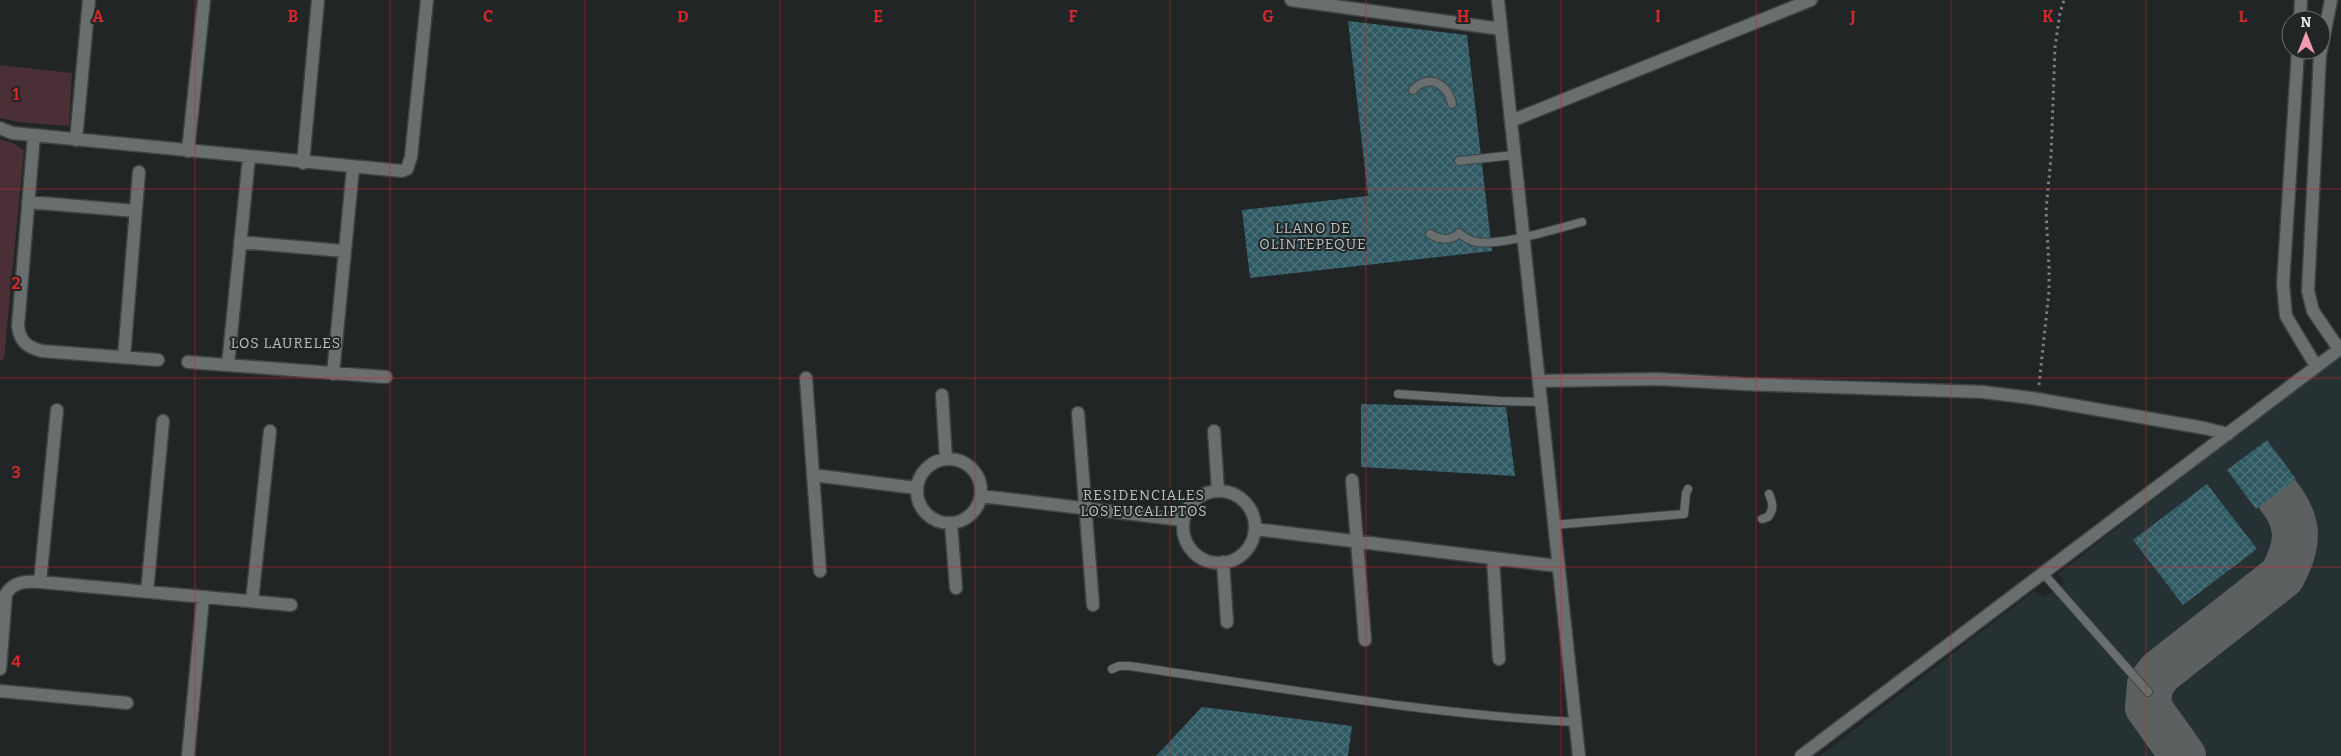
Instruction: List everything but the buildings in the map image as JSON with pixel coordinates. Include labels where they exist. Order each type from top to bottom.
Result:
[{"type":"street","points":[[76,140],[89,0]]},
{"type":"street","points":[[188,151],[204,0]]},
{"type":"street","points":[[303,163],[318,0]]},
{"type":"street","points":[[0,128],[12,133],[396,172],[407,168],[410,164],[427,0]]},
{"type":"street","points":[[1292,0],[1501,29]]},
{"type":"street","points":[[1498,0],[1578,756]]},
{"type":"street","points":[[1511,121],[1811,0]]},
{"type":"street","points":[[2297,60],[2283,284],[2286,316],[2316,366]]},
{"type":"street","points":[[1801,756],[2340,348],[2313,311],[2308,291],[2320,60]]},
{"type":"street","points":[[34,135],[18,326],[22,341],[30,348],[42,351],[158,360]]},
{"type":"street","points":[[228,365],[249,157]]},
{"type":"street","points":[[333,374],[353,168]]},
{"type":"street","points":[[124,357],[139,172]]},
{"type":"street","points":[[2289,184],[2312,185]]},
{"type":"street","points":[[28,202],[136,212]]},
{"type":"street","points":[[240,242],[344,251]]},
{"type":"street","points":[[188,362],[386,378]]},
{"type":"street","points":[[806,378],[820,571]]},
{"type":"street","points":[[1539,381],[1691,380],[1743,384],[1983,392],[2037,399],[2204,428],[2228,434]]},
{"type":"street","points":[[942,395],[946,459]]},
{"type":"street","points":[[40,582],[57,410]]},
{"type":"street","points":[[1078,413],[1093,605]]},
{"type":"street","points":[[147,592],[163,421]]},
{"type":"street","points":[[252,601],[270,431]]},
{"type":"street","points":[[1214,431],[1218,491]]},
{"type":"street","points":[[946,459],[958,460],[973,470],[978,478],[980,496],[977,506],[971,514],[962,520],[951,523],[933,519],[926,514],[920,506],[916,488],[923,470],[930,464],[946,459]]},
{"type":"street","points":[[813,476],[916,488]]},
{"type":"street","points":[[1352,480],[1365,640]]},
{"type":"street","points":[[1218,491],[1230,493],[1241,498],[1250,508],[1255,529],[1251,542],[1245,552],[1235,559],[1213,562],[1194,552],[1187,544],[1183,533],[1183,520],[1191,504],[1199,497],[1218,491]]},
{"type":"street","points":[[980,496],[1183,520]]},
{"type":"street","points":[[951,523],[956,588]]},
{"type":"street","points":[[1255,529],[1558,566]]},
{"type":"street","points":[[1493,558],[1499,659]]},
{"type":"street","points":[[1223,562],[1227,622]]},
{"type":"street","points":[[0,670],[6,594],[13,586],[19,583],[40,582],[291,605]]},
{"type":"street","points":[[188,756],[203,597]]},
{"type":"street","points":[[0,691],[127,703]]},
{"type":"lane","points":[[1413,90],[1424,83],[1438,83],[1448,90],[1452,104]]},
{"type":"lane","points":[[1459,161],[1514,155]]},
{"type":"lane","points":[[1430,234],[1436,237],[1450,238],[1459,233],[1466,239],[1476,242],[1523,237],[1582,222]]},
{"type":"lane","points":[[1398,394],[1541,402]]},
{"type":"lane","points":[[1554,525],[1684,514],[1688,489]]},
{"type":"lane","points":[[1762,519],[1768,517],[1772,511],[1773,504],[1769,494]]},
{"type":"lane","points":[[2043,574],[2148,692]]},
{"type":"lane","points":[[1112,670],[1119,666],[1129,666],[1407,705],[1527,719],[1574,722]]},
{"type":"path","points":[[2037,399],[2049,291],[2050,266],[2046,211],[2055,47],[2064,0]]},
{"type":"shaded area","points":[[0,65],[72,73],[69,126],[18,122],[0,118]]},
{"type":"shaded area","points":[[0,139],[13,143],[24,150],[4,359],[0,360]]},
{"type":"shaded area","points":[[2341,354],[2341,756],[1820,756],[2034,591],[2044,598],[2065,582],[2058,574]]},
{"type":"taxiway","points":[[2183,756],[2148,707],[2150,685],[2160,672],[2282,576],[2292,553],[2295,533],[2290,514],[2277,494]]},
{"type":"district","name":"LLANO DE OLINTEPEQUE","points":[[1313,236]]},
{"type":"district","name":"LOS LAURELES","points":[[286,343]]},
{"type":"district","name":"RESIDENCIALES LOS EUCALIPTOS","points":[[1144,504]]}]
